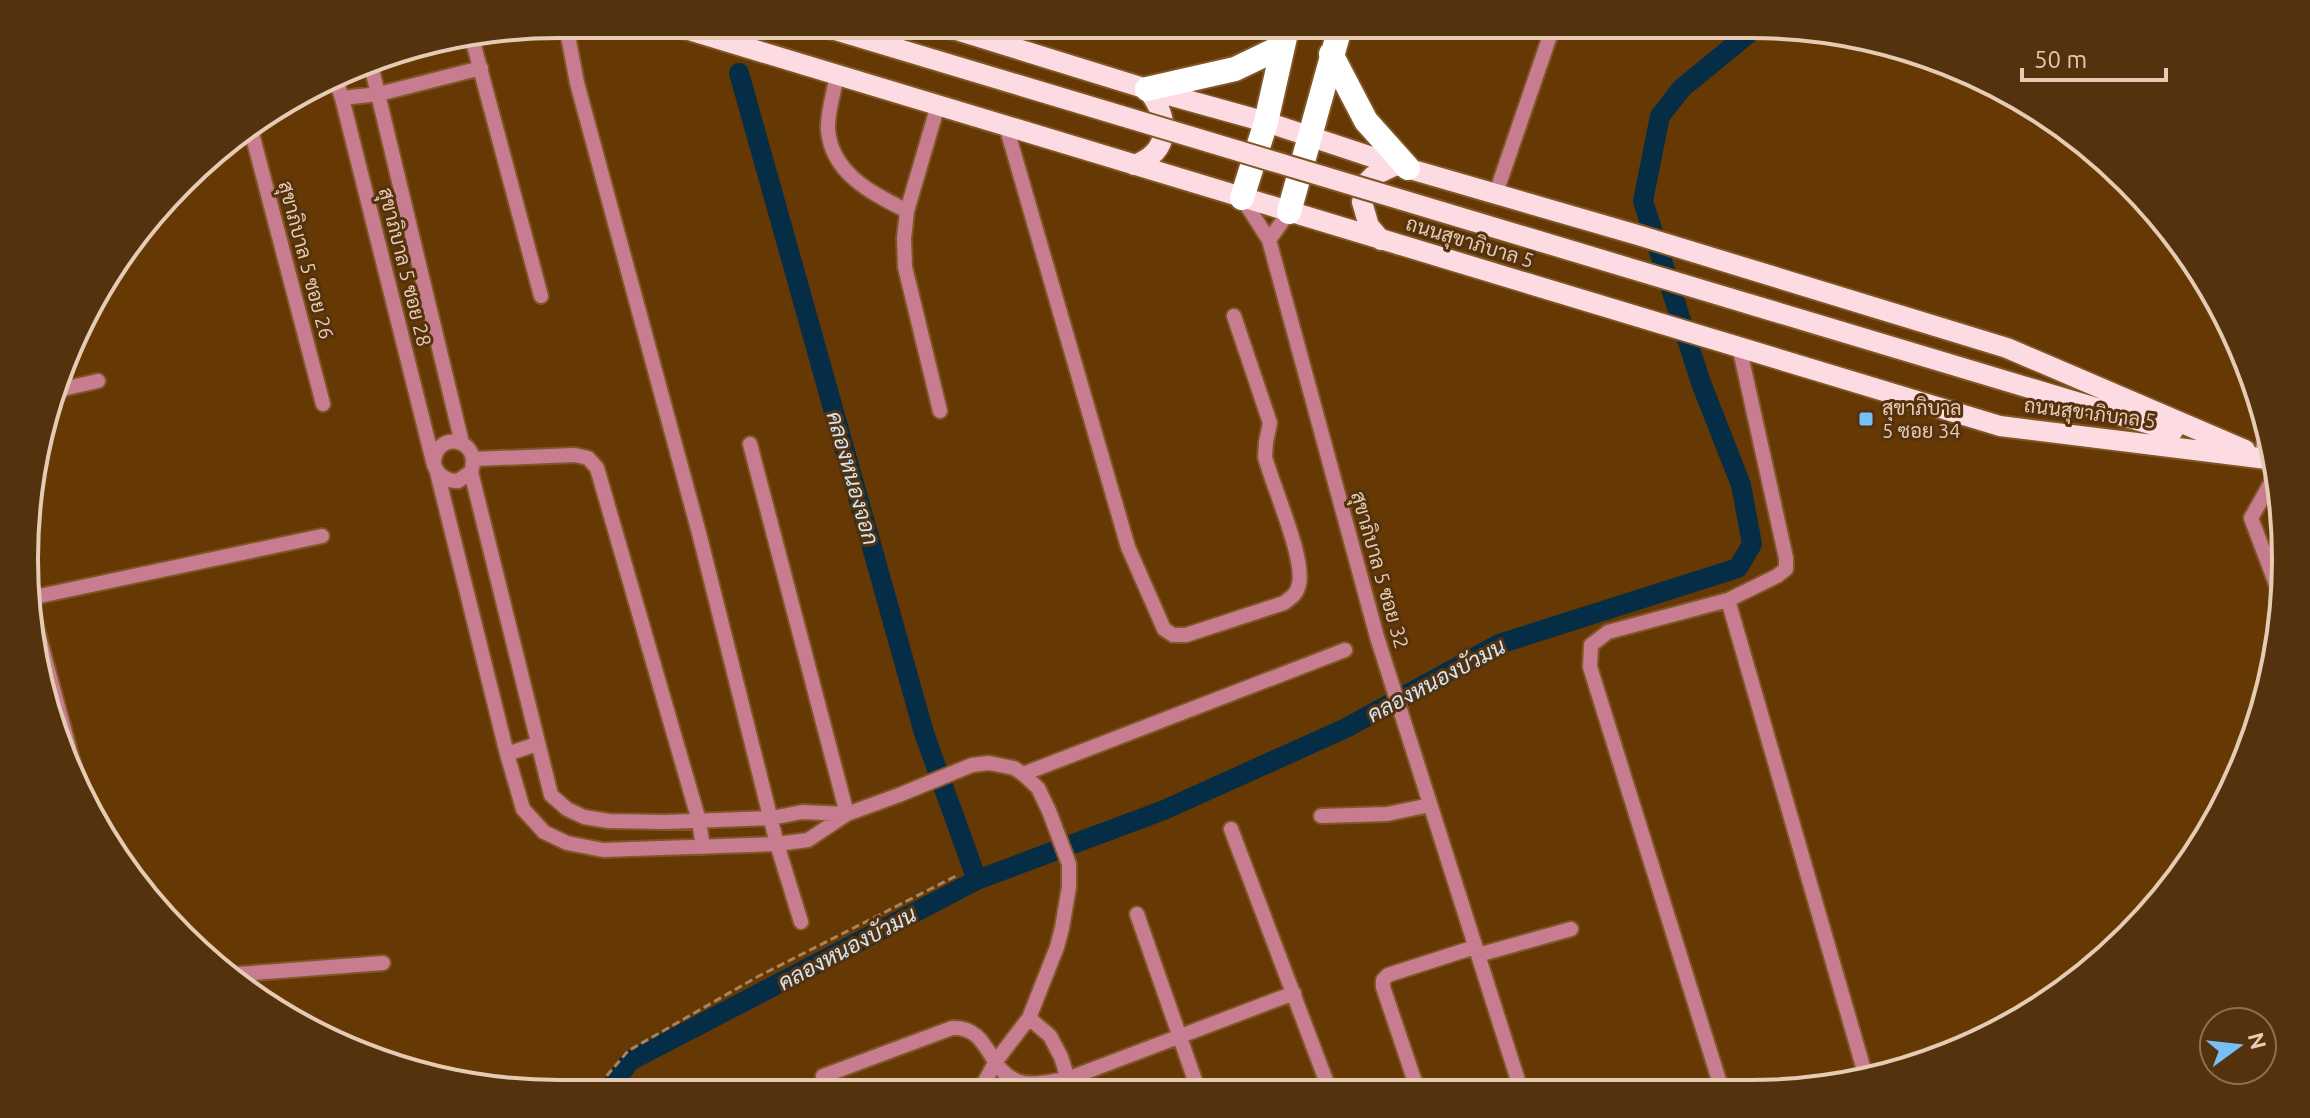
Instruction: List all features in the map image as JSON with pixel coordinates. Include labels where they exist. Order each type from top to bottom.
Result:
[{"type":"highway","points":[[1147,89],[1235,69],[1282,38]]},
{"type":"highway","points":[[1242,198],[1266,122],[1285,38]]},
{"type":"highway","points":[[1289,212],[1336,38]]},
{"type":"highway","points":[[1331,54],[1366,121],[1402,166]]},
{"type":"main road","name":"ถนนสุขาภิบาล 5","points":[[715,38],[2000,426],[2263,461]]},
{"type":"main road","name":"ถนนสุขาภิบาล 5","points":[[862,38],[2262,460]]},
{"type":"main road","name":"ถนนสุขาภิบาล 5","points":[[982,38],[2007,348],[2262,459]]},
{"type":"main road","points":[[1134,165],[1147,160],[1164,135],[1163,114],[1147,89]]},
{"type":"main road","points":[[1381,240],[1369,226],[1362,202],[1366,183],[1373,176],[1402,166]]},
{"type":"street","points":[[568,38],[577,83],[699,533],[777,844],[801,922]]},
{"type":"street","points":[[1496,193],[1549,38]]},
{"type":"street","points":[[474,45],[541,296]]},
{"type":"street","points":[[342,98],[379,94],[481,68]]},
{"type":"street","name":"สุขาภิบาล 5 ซอย 28","points":[[373,73],[462,443]]},
{"type":"street","points":[[837,75],[827,127],[832,150],[847,174],[869,192],[907,211]]},
{"type":"street","name":"สุขาภิบาล 5 ซอย 28","points":[[339,88],[523,809],[544,832],[567,843],[603,850],[777,844],[808,840]]},
{"type":"street","points":[[938,105],[907,211],[904,239],[905,267],[940,411]]},
{"type":"street","points":[[1006,126],[1128,547],[1164,629],[1173,635],[1186,635],[1284,603],[1295,595],[1299,585],[1299,561],[1265,457],[1270,423],[1234,316]]},
{"type":"street","name":"สุขาภิบาล 5 ซอย 26","points":[[253,138],[323,404]]},
{"type":"street","name":"สุขาภิบาล 5 ซอย 32","points":[[1242,198],[1269,240],[1391,683],[1518,1080]]},
{"type":"street","points":[[1269,240],[1289,212]]},
{"type":"street","points":[[1719,1080],[1590,667],[1591,645],[1608,632],[1728,600],[1782,573],[1787,564],[1739,346]]},
{"type":"street","points":[[68,388],[98,381]]},
{"type":"street","points":[[703,847],[699,821],[597,468],[588,458],[575,455],[472,466],[462,480],[453,481],[444,478],[436,468],[434,459],[439,447],[450,442],[468,447],[472,466],[537,744],[551,795],[567,809],[584,817],[609,821],[699,821],[772,818],[802,812],[847,814]]},
{"type":"street","points":[[750,444],[847,814]]},
{"type":"street","points":[[2265,476],[2251,518],[2272,572]]},
{"type":"street","points":[[39,598],[322,536]]},
{"type":"street","points":[[1728,600],[1863,1068]]},
{"type":"street","points":[[1023,774],[1345,650]]},
{"type":"street","points":[[507,754],[537,744]]},
{"type":"street","points":[[802,812],[808,840],[847,814],[952,772],[989,763],[1014,768],[1038,788],[1069,864],[1069,887],[1062,928],[1029,1018],[986,1080]]},
{"type":"street","points":[[1321,816],[1387,814],[1430,805]]},
{"type":"street","points":[[1231,829],[1326,1080]]},
{"type":"street","points":[[1137,914],[1195,1080]]},
{"type":"street","points":[[1414,1080],[1383,987],[1383,980],[1388,975],[1571,929]]},
{"type":"street","points":[[244,974],[383,963]]},
{"type":"street","points":[[1083,1080],[1180,1036],[1294,993]]},
{"type":"street","points":[[1029,1018],[1050,1036],[1068,1080]]},
{"type":"street","points":[[823,1076],[952,1028],[975,1032],[1006,1074],[1015,1080]]},
{"type":"path","points":[[603,1080],[628,1051],[757,977],[956,876]]},
{"type":"waterway","name":"คลองหนองบัวมน","points":[[616,1080],[630,1061],[977,880],[1164,810],[1346,728],[1499,644],[1738,568],[1752,544],[1741,485],[1701,383],[1643,201],[1660,116],[1682,88],[1743,38]]},
{"type":"waterway","name":"คลองหนองจอก","points":[[739,73],[924,733],[977,880]]},
{"type":"place","name":"สุขาภิบาล 5 ซอย 34","points":[[1866,419]]}]
